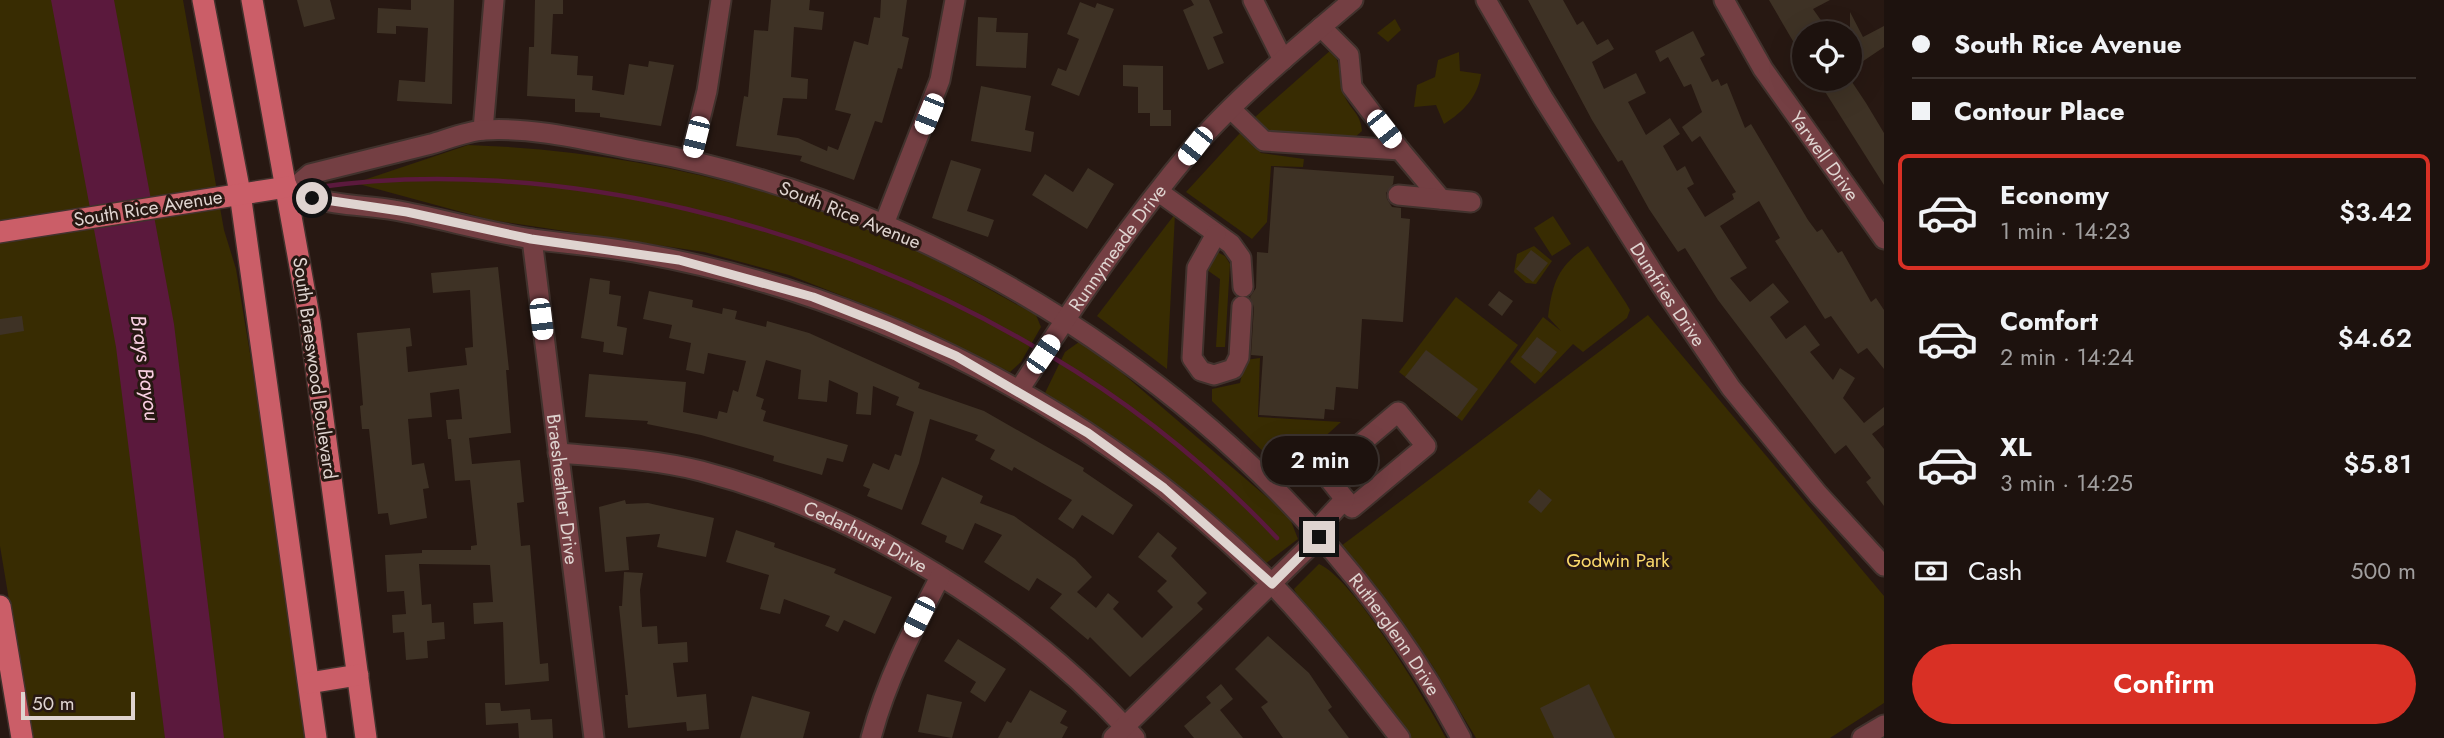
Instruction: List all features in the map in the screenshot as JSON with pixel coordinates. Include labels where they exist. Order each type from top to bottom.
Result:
[{"type":"main road","points":[[203,0],[240,193],[316,738]]},
{"type":"main road","name":"South Braeswood Boulevard","points":[[252,0],[292,186],[366,738]]},
{"type":"main road","name":"South Rice Avenue","points":[[0,232],[292,186]]},
{"type":"main road","points":[[0,606],[4,657],[22,738]]},
{"type":"main road","points":[[309,683],[358,675]]},
{"type":"street","points":[[483,130],[494,0]]},
{"type":"street","points":[[690,160],[707,91],[721,0]]},
{"type":"street","points":[[884,224],[940,80],[956,0]]},
{"type":"street","points":[[1253,0],[1283,60]]},
{"type":"street","name":"Runnymeade Drive","points":[[1019,390],[1066,319],[1195,146],[1283,60],[1353,0]]},
{"type":"street","name":"Dumfries Drive","points":[[1486,0],[1542,99],[1661,285],[1731,388],[1818,494],[1884,566]]},
{"type":"street","name":"Yarwell Drive","points":[[1724,0],[1763,69],[1884,239]]},
{"type":"street","points":[[1321,27],[1349,55],[1352,87],[1441,200]]},
{"type":"street","points":[[1232,110],[1265,141],[1401,150]]},
{"type":"street","name":"South Rice Avenue","points":[[292,186],[310,174],[483,130],[548,134],[690,160],[831,202],[884,224],[981,271],[1066,319],[1200,419],[1319,537]]},
{"type":"street","points":[[292,186],[312,198],[386,208],[531,239],[679,260],[813,297],[956,356],[1019,390],[1088,433],[1164,488],[1272,584],[1329,646],[1399,738]]},
{"type":"street","points":[[1159,192],[1231,244],[1241,258],[1239,357],[1233,369],[1214,375],[1201,371],[1192,358],[1197,268],[1216,234]]},
{"type":"street","points":[[1398,195],[1471,202]]},
{"type":"street","name":"Braesheather Drive","points":[[531,239],[594,738]]},
{"type":"street","points":[[1398,412],[1426,446],[1352,508],[1345,499],[1325,474],[1398,412]]},
{"type":"street","name":"Cedarhurst Drive","points":[[558,453],[641,459],[700,471],[761,489],[817,511],[940,577],[1033,643],[1124,734]]},
{"type":"street","points":[[1124,734],[1319,537],[1320,526],[1345,499]]},
{"type":"street","name":"Rutherglenn Drive","points":[[1319,537],[1417,662],[1461,738]]},
{"type":"street","points":[[871,738],[880,704],[899,659],[940,577]]},
{"type":"street","points":[[1862,738],[1884,725]]},
{"type":"green space","points":[[0,0],[183,0],[224,230],[236,269],[276,510],[305,738],[32,738],[0,546]]},
{"type":"green space","points":[[1395,19],[1401,30],[1388,42],[1377,33]]},
{"type":"green space","points":[[1332,49],[1345,97],[1358,116],[1362,131],[1353,139],[1273,135],[1254,118]]},
{"type":"green space","points":[[1459,52],[1460,71],[1481,74],[1477,90],[1468,103],[1444,124],[1436,105],[1414,107],[1417,85],[1435,77],[1438,60]]},
{"type":"green space","points":[[1241,132],[1261,153],[1304,159],[1303,167],[1271,166],[1267,222],[1252,239],[1186,192]]},
{"type":"green space","points":[[468,145],[524,148],[636,162],[746,187],[800,204],[905,245],[1036,315],[1041,327],[1021,362],[1010,372],[876,309],[789,275],[704,252],[491,220],[355,183]]},
{"type":"green space","points":[[1175,214],[1167,369],[1097,316]]},
{"type":"green space","points":[[1553,216],[1571,244],[1552,256],[1534,228]]},
{"type":"green space","points":[[1534,246],[1552,261],[1536,284],[1526,283],[1514,272],[1517,254]]},
{"type":"green space","points":[[1588,246],[1630,310],[1627,318],[1583,352],[1573,344],[1535,384],[1510,362],[1543,317],[1561,331],[1548,317],[1555,284],[1563,268]]},
{"type":"green space","points":[[1217,252],[1225,256],[1230,264],[1225,347],[1216,347],[1220,279],[1207,270]]},
{"type":"green space","points":[[1456,297],[1518,345],[1462,421],[1399,372]]},
{"type":"green space","name":"Godwin Park","points":[[1648,315],[1884,596],[1884,703],[1830,738],[1476,738],[1432,665],[1341,546]]},
{"type":"green space","points":[[1079,342],[1114,366],[1289,516],[1298,539],[1265,564],[1137,454],[1045,393],[1065,352]]},
{"type":"green space","points":[[1260,358],[1258,417],[1341,422],[1299,460],[1309,474],[1296,484],[1212,401],[1212,389],[1240,383],[1245,360]]},
{"type":"green space","points":[[1319,564],[1334,574],[1351,592],[1388,642],[1446,738],[1409,738],[1387,705],[1298,597],[1294,589]]},
{"type":"water","name":"Brays Bayou","points":[[51,0],[114,0],[174,324],[224,738],[165,738],[116,347]]},
{"type":"building","points":[[297,0],[330,0],[335,19],[304,27]]},
{"type":"building","points":[[411,0],[454,0],[452,104],[397,101],[399,80],[425,82],[428,28],[396,26],[396,34],[377,33],[378,8],[411,10]]},
{"type":"building","points":[[535,0],[563,0],[563,14],[553,14],[551,54],[578,56],[577,75],[593,76],[592,90],[624,95],[629,64],[648,67],[649,61],[674,65],[661,126],[600,117],[600,113],[575,112],[575,99],[527,96],[529,47],[534,47]]},
{"type":"building","points":[[771,0],[810,0],[809,10],[824,12],[822,30],[794,27],[791,77],[808,79],[807,99],[783,98],[777,135],[798,138],[827,151],[828,146],[838,150],[851,114],[835,110],[854,41],[868,45],[874,17],[880,18],[881,0],[907,0],[902,36],[909,38],[902,69],[898,68],[882,123],[875,121],[854,180],[800,161],[802,156],[736,146],[744,96],[748,97],[754,30],[768,31]]},
{"type":"building","points":[[1191,0],[1209,0],[1223,33],[1213,37],[1224,63],[1208,70],[1183,10],[1194,5]]},
{"type":"building","points":[[1528,0],[1563,0],[1577,25],[1583,21],[1597,45],[1608,39],[1614,49],[1592,62],[1604,89],[1636,73],[1646,93],[1628,102],[1646,135],[1670,118],[1680,134],[1663,146],[1677,171],[1685,166],[1694,184],[1687,188],[1705,217],[1734,199],[1732,194],[1736,192],[1700,136],[1692,142],[1682,127],[1702,112],[1691,84],[1684,87],[1668,57],[1660,62],[1655,51],[1693,31],[1705,55],[1700,58],[1712,82],[1718,79],[1721,86],[1727,83],[1745,128],[1751,124],[1808,220],[1817,232],[1822,229],[1838,253],[1842,251],[1871,302],[1876,298],[1884,310],[1884,369],[1867,348],[1858,354],[1831,316],[1825,319],[1775,241],[1780,238],[1759,201],[1720,226],[1747,268],[1730,278],[1750,302],[1773,283],[1789,302],[1770,317],[1786,339],[1805,325],[1820,345],[1810,352],[1833,380],[1840,368],[1855,378],[1843,398],[1864,423],[1884,407],[1884,425],[1872,434],[1884,449],[1884,506],[1866,482],[1871,478],[1846,445],[1835,454],[1718,300],[1685,248],[1678,252],[1649,209],[1622,160],[1618,162],[1592,120]]},
{"type":"building","points":[[1769,0],[1830,0],[1813,9],[1822,21],[1792,21],[1792,39]]},
{"type":"building","points":[[1080,2],[1095,8],[1097,3],[1114,9],[1079,96],[1051,85],[1058,68],[1066,71],[1079,39],[1067,34]]},
{"type":"building","points":[[978,17],[997,18],[996,32],[1028,33],[1026,68],[976,66]]},
{"type":"building","points":[[1884,26],[1884,47],[1862,62],[1862,35],[1863,37]]},
{"type":"building","points":[[1123,65],[1163,66],[1163,110],[1171,110],[1171,126],[1150,126],[1150,113],[1138,113],[1138,87],[1123,86]]},
{"type":"building","points":[[981,86],[1031,96],[1025,130],[1034,132],[1031,152],[971,141]]},
{"type":"building","points":[[1825,91],[1858,91],[1866,103],[1884,133],[1884,185]]},
{"type":"building","points":[[951,160],[981,169],[967,211],[994,220],[988,237],[932,218]]},
{"type":"building","points":[[1274,167],[1394,176],[1393,184],[1386,193],[1387,199],[1392,207],[1401,208],[1401,218],[1410,219],[1403,322],[1362,319],[1358,389],[1336,387],[1334,410],[1325,409],[1324,419],[1259,415],[1263,356],[1251,355],[1254,307],[1250,297],[1256,288],[1257,252],[1268,253]]},
{"type":"building","points":[[1088,168],[1114,184],[1087,229],[1032,195],[1045,174],[1073,192]]},
{"type":"building","points":[[1531,250],[1548,263],[1533,282],[1516,269]]},
{"type":"building","points":[[498,267],[509,370],[506,370],[511,433],[469,438],[472,464],[520,460],[524,502],[517,503],[521,546],[530,545],[540,664],[548,663],[549,681],[505,685],[503,622],[474,624],[473,603],[493,602],[490,565],[419,564],[422,605],[431,604],[432,623],[444,622],[445,639],[427,641],[428,658],[406,660],[404,632],[393,633],[392,615],[406,614],[404,591],[387,592],[385,555],[422,553],[422,550],[471,550],[471,546],[477,545],[470,480],[455,481],[451,439],[448,439],[446,420],[462,419],[459,389],[430,393],[432,417],[408,419],[412,465],[424,463],[429,488],[423,489],[427,518],[390,525],[388,513],[378,514],[369,429],[362,429],[360,406],[363,405],[357,333],[410,328],[412,346],[406,347],[408,372],[467,365],[465,348],[473,347],[470,290],[433,293],[431,273]]},
{"type":"building","points":[[590,278],[610,281],[609,294],[621,296],[617,326],[627,328],[623,355],[603,352],[604,342],[581,338]]},
{"type":"building","points":[[649,291],[693,300],[692,307],[722,314],[723,308],[737,311],[735,319],[766,327],[767,321],[809,333],[920,383],[918,388],[984,411],[1084,468],[1083,471],[1133,505],[1113,535],[1082,515],[1073,529],[1058,519],[1072,500],[1014,467],[1012,471],[990,459],[995,450],[975,440],[978,435],[930,419],[919,463],[902,510],[867,496],[870,489],[863,486],[873,463],[889,470],[895,454],[901,456],[914,412],[896,405],[899,397],[873,386],[871,415],[856,414],[858,393],[829,380],[827,402],[798,399],[801,370],[766,360],[756,396],[764,399],[761,409],[766,411],[763,421],[848,445],[843,462],[827,458],[822,475],[773,461],[774,456],[701,435],[647,424],[648,421],[585,417],[589,374],[686,382],[683,412],[717,419],[719,411],[727,413],[733,390],[738,392],[746,361],[708,353],[704,374],[686,370],[691,343],[669,338],[672,325],[643,319]]},
{"type":"building","points":[[1499,291],[1513,301],[1502,316],[1488,305]]},
{"type":"building","points":[[22,316],[24,331],[0,335],[0,319]]},
{"type":"building","points":[[1537,337],[1557,352],[1541,373],[1521,357]]},
{"type":"building","points":[[1426,350],[1478,389],[1457,417],[1405,377]]},
{"type":"building","points":[[942,477],[983,496],[980,503],[1014,516],[1075,559],[1092,577],[1077,592],[1096,608],[1108,593],[1119,602],[1113,609],[1142,638],[1173,607],[1157,591],[1167,581],[1138,557],[1158,532],[1177,548],[1171,556],[1207,593],[1197,603],[1203,609],[1130,677],[1090,637],[1088,640],[1050,608],[1062,594],[1037,578],[1029,591],[984,562],[1002,535],[975,523],[963,550],[945,542],[947,536],[921,524]]},
{"type":"building","points":[[1539,489],[1552,500],[1541,513],[1528,502]]},
{"type":"building","points":[[625,500],[626,504],[648,503],[714,518],[706,557],[657,547],[660,534],[626,537],[629,570],[605,572],[599,507]]},
{"type":"building","points":[[736,530],[836,569],[834,573],[892,597],[875,634],[844,620],[838,632],[825,626],[830,616],[784,599],[780,614],[760,609],[769,575],[726,562]]},
{"type":"building","points":[[624,572],[643,573],[640,590],[642,627],[657,626],[658,644],[687,642],[688,662],[673,663],[677,697],[706,694],[709,729],[687,731],[686,722],[628,728],[625,695],[628,695],[619,606],[622,606]]},
{"type":"building","points":[[1268,636],[1309,673],[1332,707],[1328,710],[1349,738],[1283,738],[1261,707],[1268,702],[1235,669]]},
{"type":"building","points":[[958,639],[1006,669],[985,702],[970,692],[976,682],[944,661]]},
{"type":"building","points":[[1221,684],[1233,699],[1220,710],[1243,738],[1194,738],[1184,726],[1211,703],[1206,697]]},
{"type":"building","points":[[1589,684],[1615,738],[1554,738],[1540,708]]},
{"type":"building","points":[[1030,690],[1067,711],[1060,723],[1068,727],[1062,738],[998,738],[1007,721],[1011,723]]},
{"type":"building","points":[[927,694],[962,702],[952,738],[918,732]]},
{"type":"building","points":[[752,696],[810,712],[803,738],[740,738]]},
{"type":"building","points":[[485,703],[500,703],[501,711],[530,709],[531,720],[552,719],[553,738],[519,738],[518,723],[486,725]]},
{"type":"waterway","points":[[312,188],[403,180],[497,181],[593,191],[688,209],[781,235],[872,267],[958,306],[1038,349]]},
{"type":"waterway","points":[[1049,355],[1110,394],[1169,438],[1225,486],[1277,538]]},
{"type":"route","points":[[312,198],[386,208],[531,239],[577,243],[679,260],[813,297],[956,356],[1019,390],[1088,433],[1164,488],[1272,584],[1319,537]]}]
